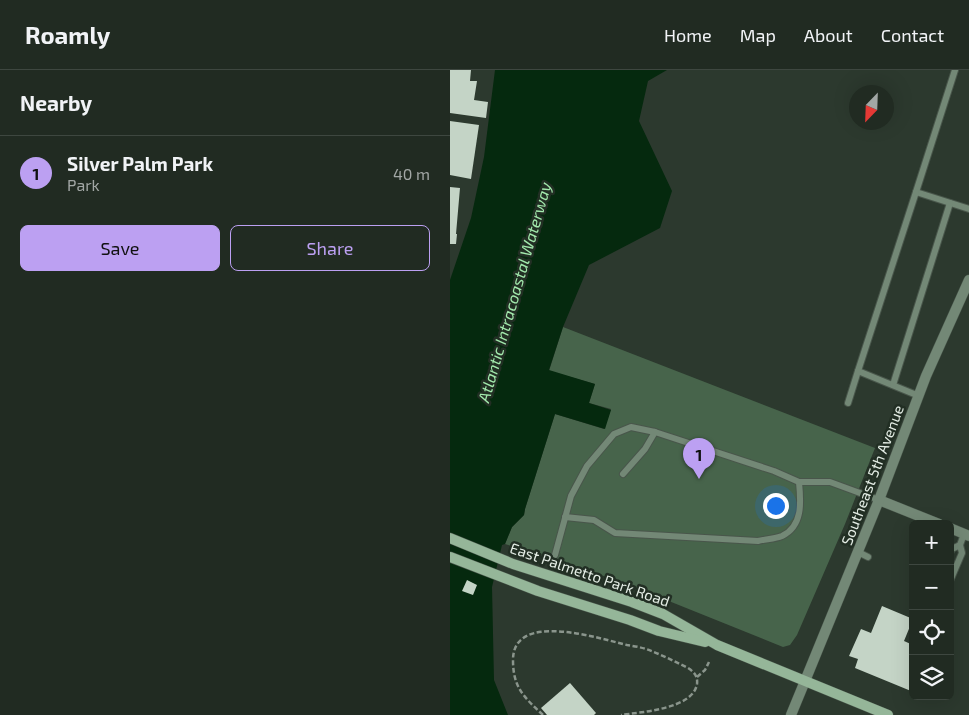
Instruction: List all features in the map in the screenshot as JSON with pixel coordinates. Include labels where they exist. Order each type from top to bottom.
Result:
[{"type":"main road","name":"East Palmetto Park Road","points":[[450,538],[514,564],[663,614],[718,646]]},
{"type":"main road","name":"East Palmetto Park Road","points":[[450,557],[528,587],[659,631],[718,646],[888,715]]},
{"type":"street","name":"Southeast 5th Avenue","points":[[791,715],[879,500],[919,396],[969,280]]},
{"type":"street","points":[[879,500],[929,520]]},
{"type":"street","points":[[954,530],[966,535]]},
{"type":"lane","points":[[848,403],[955,70]]},
{"type":"lane","points":[[916,192],[969,209]]},
{"type":"lane","points":[[893,385],[950,203]]},
{"type":"lane","points":[[858,371],[919,396]]},
{"type":"lane","points":[[555,555],[571,496],[587,466],[614,434],[631,427],[656,432],[774,470],[798,482],[830,482],[879,500]]},
{"type":"lane","points":[[622,474],[645,450],[656,432]]},
{"type":"lane","points":[[565,517],[594,520],[615,533],[758,540],[781,537],[792,530],[800,517],[798,482]]},
{"type":"lane","points":[[954,548],[960,545],[966,535]]},
{"type":"lane","points":[[954,572],[962,553],[960,545]]},
{"type":"lane","points":[[858,552],[868,557]]},
{"type":"path","points":[[543,715],[523,696],[515,681],[513,672],[513,657],[516,650],[521,642],[532,633],[577,633],[644,648],[688,668],[697,677],[698,681],[694,692],[684,701],[663,708],[621,715]]},
{"type":"path","points":[[697,677],[705,670],[709,662]]},
{"type":"shaded area","points":[[563,327],[875,448],[845,524],[797,635],[790,645],[783,647],[619,581],[505,544],[512,527],[524,515],[555,414],[604,429],[611,409],[589,403],[595,384],[549,371]]},
{"type":"water","name":"Atlantic Intracoastal Waterway","points":[[495,70],[667,70],[648,81],[639,121],[672,191],[660,228],[589,265],[563,327],[549,370],[595,384],[589,403],[611,410],[605,429],[555,414],[524,515],[512,527],[505,544],[502,545],[492,587],[494,680],[508,715],[450,715],[450,280],[471,218],[484,157]]},
{"type":"building","points":[[450,70],[471,70],[470,81],[477,81],[474,100],[488,102],[486,118],[450,113]]},
{"type":"building","points":[[450,121],[479,125],[471,179],[450,175]]},
{"type":"building","points":[[450,187],[460,188],[456,244],[450,244]]},
{"type":"building","points":[[467,580],[477,585],[473,595],[462,591]]},
{"type":"building","points":[[882,606],[909,617],[909,629],[904,641],[909,643],[909,690],[855,668],[858,659],[849,656],[861,629],[871,633]]},
{"type":"building","points":[[570,683],[596,713],[594,715],[547,715],[541,708]]},
{"type":"place","name":"Silver Palm Park","points":[[699,479]]}]
